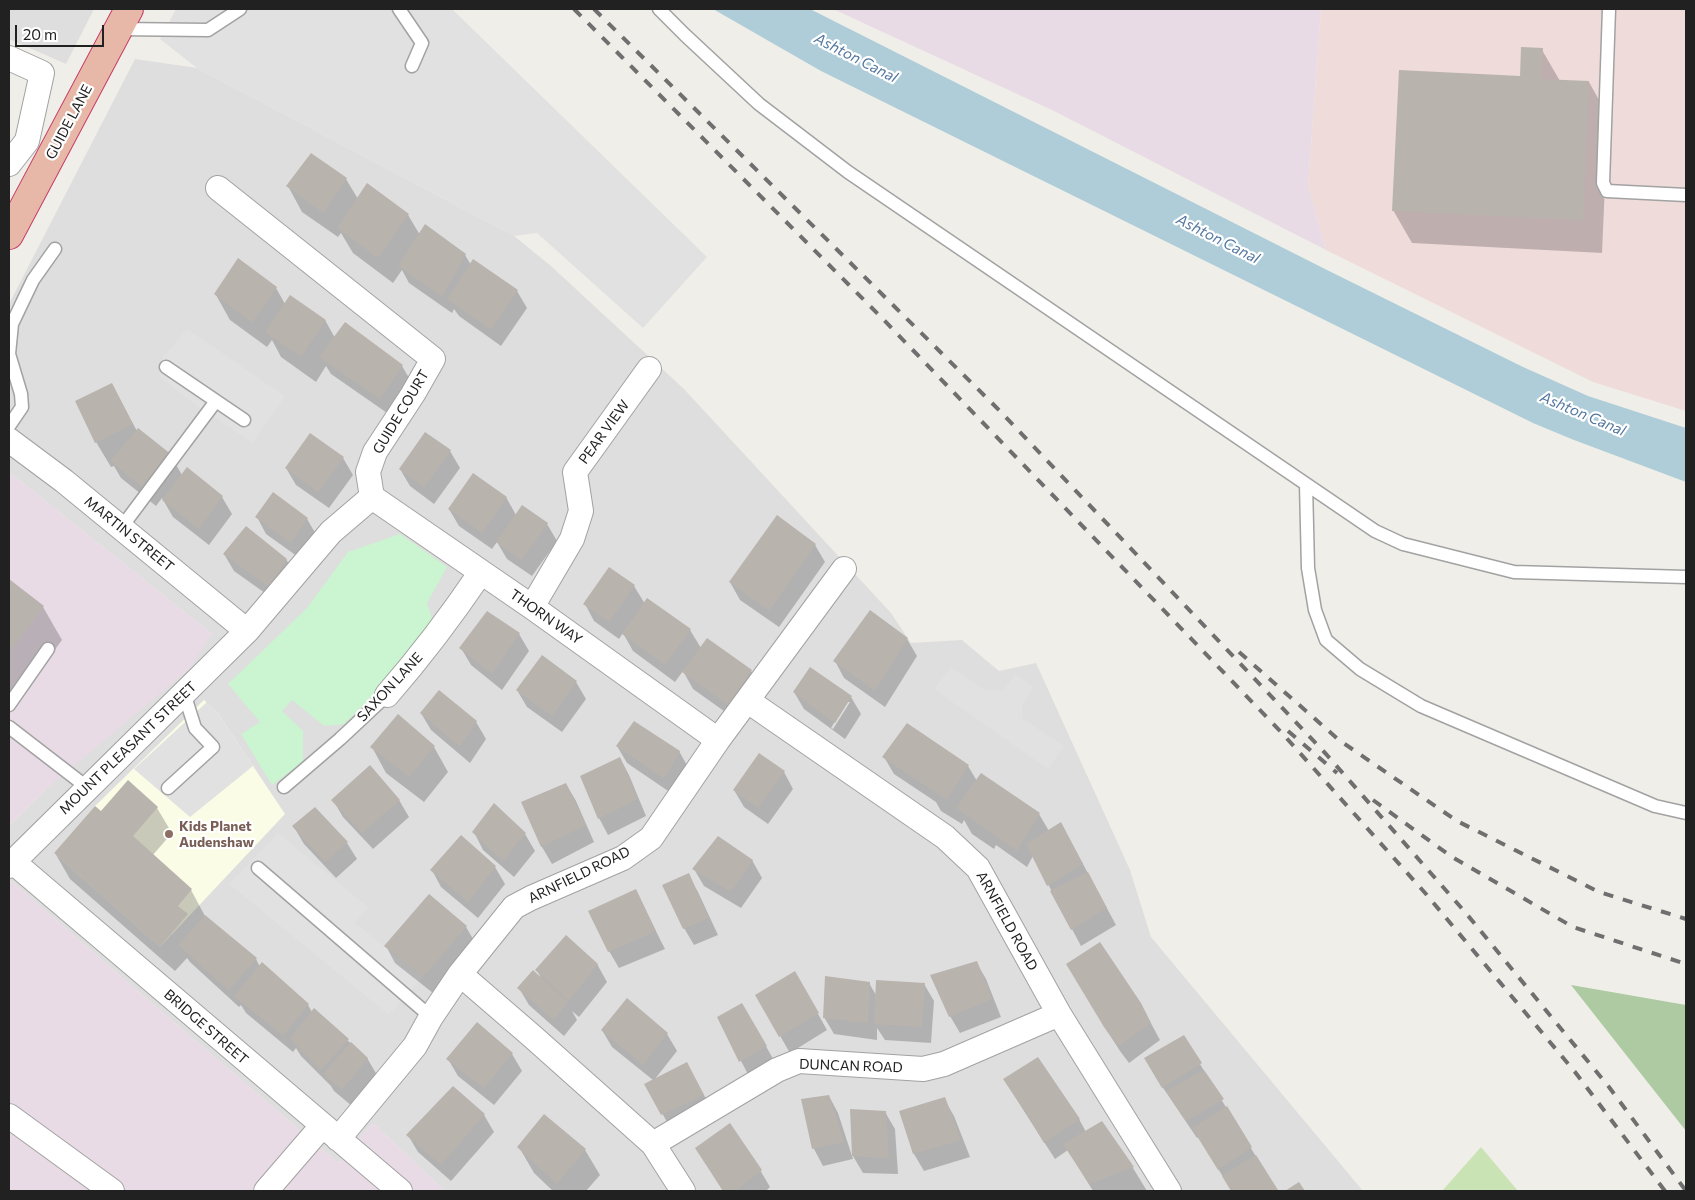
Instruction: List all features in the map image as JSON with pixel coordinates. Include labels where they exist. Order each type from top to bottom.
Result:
[{"type":"highway","name":"GUIDE LANE","points":[[9,235],[123,19]]},
{"type":"street","points":[[9,58],[42,73],[26,141],[9,164]]},
{"type":"street","name":"GUIDE COURT","points":[[218,188],[434,359],[375,452],[368,472],[372,497]]},
{"type":"street","name":"PEAR VIEW","points":[[532,607],[572,539],[581,510],[575,472],[649,369]]},
{"type":"street","name":"MARTIN STREET","points":[[9,440],[64,481],[247,631]]},
{"type":"street","points":[[247,631],[331,532],[372,497]]},
{"type":"street","name":"THORN WAY","points":[[372,497],[532,607],[718,740]]},
{"type":"street","name":"ARNFIELD ROAD","points":[[266,1191],[330,1133],[415,1046],[431,1017],[460,974],[514,907],[623,858],[651,838],[718,740],[844,569]]},
{"type":"street","name":"SAXON LANE","points":[[387,695],[448,619],[481,572]]},
{"type":"street","name":"MOUNT PLEASANT STREET","points":[[10,863],[247,631]]},
{"type":"street","name":"ARNFIELD ROAD","points":[[748,701],[945,837],[978,868],[1059,1014],[1169,1191]]},
{"type":"street","name":"BRIDGE STREET","points":[[10,863],[400,1191]]},
{"type":"street","points":[[460,974],[653,1144],[683,1191]]},
{"type":"street","name":"DUNCAN ROAD","points":[[653,1144],[777,1070],[799,1061],[923,1069],[944,1064],[1059,1014]]},
{"type":"street","points":[[9,1116],[112,1191]]},
{"type":"lane","points":[[123,19],[208,30],[240,9]]},
{"type":"lane","points":[[399,9],[422,43],[412,66]]},
{"type":"lane","points":[[659,9],[759,104],[848,172],[1375,531],[1403,544],[1514,572],[1686,577]]},
{"type":"lane","points":[[1609,9],[1603,183],[1608,192],[1686,195]]},
{"type":"lane","points":[[9,426],[22,407],[22,394],[10,354],[12,324],[33,280],[55,249]]},
{"type":"lane","points":[[166,367],[244,420]]},
{"type":"lane","points":[[121,528],[216,401]]},
{"type":"lane","points":[[1306,484],[1308,568],[1315,610],[1326,640],[1360,668],[1421,706],[1655,806],[1686,813]]},
{"type":"lane","points":[[9,705],[48,649]]},
{"type":"lane","points":[[168,788],[213,747],[195,728],[184,693]]},
{"type":"lane","name":"SAXON LANE","points":[[284,788],[387,695]]},
{"type":"lane","points":[[9,728],[88,788]]},
{"type":"lane","points":[[258,868],[431,1017]]},
{"type":"shaded area","points":[[9,9],[94,9],[66,64],[9,39]]},
{"type":"shaded area","points":[[176,9],[452,9],[707,257],[643,328],[537,233],[514,236],[197,68],[160,39]]},
{"type":"shaded area","points":[[833,9],[1321,9],[1308,186],[1326,250],[1054,111]]},
{"type":"shaded area","points":[[1321,10],[1686,10],[1686,411],[1593,382],[1326,250],[1308,186]]},
{"type":"shaded area","points":[[135,59],[197,68],[514,236],[551,266],[684,389],[891,613],[911,643],[962,640],[999,671],[1036,663],[1130,870],[1151,937],[1363,1191],[445,1191],[373,1123],[338,1163],[9,879],[9,826],[212,634],[9,472],[9,304]]},
{"type":"shaded area","points":[[187,329],[285,396],[253,443],[194,404],[160,377],[163,357]]},
{"type":"shaded area","points":[[9,472],[212,634],[189,669],[44,791],[9,826]]},
{"type":"shaded area","points":[[951,667],[986,690],[1003,691],[1015,674],[1034,687],[1022,706],[1023,719],[1064,746],[1048,769],[934,689]]},
{"type":"shaded area","name":"Kids Planet Audenshaw","points":[[204,700],[217,712],[285,814],[160,947],[54,853],[95,806]]},
{"type":"shaded area","points":[[207,702],[217,712],[253,766],[190,817],[134,769]]},
{"type":"shaded area","points":[[278,833],[368,907],[355,923],[423,977],[389,1015],[229,884]]},
{"type":"shaded area","points":[[9,879],[338,1163],[373,1123],[445,1191],[9,1191]]},
{"type":"green space","points":[[400,534],[447,567],[427,603],[433,621],[396,673],[344,724],[324,726],[292,700],[282,711],[303,731],[303,762],[272,785],[241,734],[260,722],[228,684],[307,608],[348,552]]},
{"type":"green space","points":[[1571,985],[1686,1005],[1686,1131]]},
{"type":"green space","points":[[1481,1147],[1518,1191],[1442,1191]]},
{"type":"water","name":"Ashton Canal","points":[[713,9],[810,9],[1523,367],[1588,396],[1686,428],[1686,482],[1533,423],[821,71]]},
{"type":"building","points":[[1521,47],[1543,48],[1541,79],[1589,81],[1583,220],[1392,211],[1399,70],[1520,76]]},
{"type":"building","points":[[311,153],[347,178],[323,213],[286,186]]},
{"type":"building","points":[[367,183],[409,214],[378,258],[337,228]]},
{"type":"building","points":[[425,224],[466,254],[442,297],[398,266]]},
{"type":"building","points":[[238,258],[277,287],[252,323],[214,294]]},
{"type":"building","points":[[473,259],[518,290],[491,330],[447,299]]},
{"type":"building","points":[[290,295],[326,320],[301,357],[265,332]]},
{"type":"building","points":[[345,322],[403,365],[380,399],[319,357]]},
{"type":"building","points":[[112,383],[133,424],[95,443],[75,401]]},
{"type":"building","points":[[138,428],[172,455],[146,490],[110,461]]},
{"type":"building","points":[[425,432],[451,450],[424,488],[399,469]]},
{"type":"building","points":[[310,433],[344,457],[318,492],[285,468]]},
{"type":"building","points":[[187,467],[223,496],[199,529],[162,500]]},
{"type":"building","points":[[473,473],[507,497],[482,533],[448,509]]},
{"type":"building","points":[[273,492],[308,518],[291,543],[255,517]]},
{"type":"building","points":[[522,505],[548,523],[521,560],[496,542]]},
{"type":"building","points":[[777,515],[816,544],[769,611],[729,582]]},
{"type":"building","points":[[246,526],[287,559],[269,587],[223,554]]},
{"type":"building","points":[[609,567],[635,585],[609,622],[583,604]]},
{"type":"building","points":[[9,579],[44,606],[9,653]]},
{"type":"building","points":[[647,598],[691,629],[665,665],[622,634]]},
{"type":"building","points":[[870,610],[908,638],[875,691],[833,661]]},
{"type":"building","points":[[487,611],[520,633],[492,674],[459,648]]},
{"type":"building","points":[[707,638],[752,670],[728,705],[682,672]]},
{"type":"building","points":[[542,655],[577,681],[552,716],[516,690]]},
{"type":"building","points":[[810,667],[852,696],[835,723],[793,692]]},
{"type":"building","points":[[439,690],[477,721],[460,747],[420,713]]},
{"type":"building","points":[[398,714],[435,746],[409,777],[370,747]]},
{"type":"building","points":[[634,721],[680,751],[664,779],[616,746]]},
{"type":"building","points":[[907,723],[969,765],[947,800],[882,757]]},
{"type":"building","points":[[759,753],[785,771],[758,808],[733,790]]},
{"type":"building","points":[[620,757],[638,799],[598,819],[580,776]]},
{"type":"building","points":[[370,765],[400,800],[362,833],[331,800]]},
{"type":"building","points":[[981,773],[1040,813],[1017,851],[956,808]]},
{"type":"building","points":[[128,780],[158,807],[133,836],[192,889],[178,906],[188,914],[160,947],[54,853],[95,806],[101,811]]},
{"type":"building","points":[[566,783],[586,825],[541,847],[521,802]]},
{"type":"building","points":[[494,803],[526,833],[503,861],[472,832]]},
{"type":"building","points":[[315,807],[348,842],[325,862],[292,826]]},
{"type":"building","points":[[1061,822],[1083,864],[1047,886],[1026,844]]},
{"type":"building","points":[[461,835],[496,866],[468,902],[430,870]]},
{"type":"building","points":[[718,836],[753,860],[731,892],[692,869]]},
{"type":"building","points":[[1088,872],[1107,908],[1071,930],[1050,891]]},
{"type":"building","points":[[689,873],[709,918],[683,929],[662,885]]},
{"type":"building","points":[[636,889],[656,931],[608,952],[588,911]]},
{"type":"building","points":[[429,894],[467,926],[423,977],[384,946]]},
{"type":"building","points":[[205,915],[257,958],[229,991],[178,945]]},
{"type":"building","points":[[566,935],[598,964],[569,1001],[535,970]]},
{"type":"building","points":[[1100,942],[1141,1003],[1151,1023],[1118,1047],[1066,964]]},
{"type":"building","points":[[977,961],[992,999],[949,1017],[930,975]]},
{"type":"building","points":[[262,962],[309,1004],[283,1036],[234,996]]},
{"type":"building","points":[[533,970],[568,1002],[554,1020],[517,988]]},
{"type":"building","points":[[795,971],[819,1013],[779,1037],[755,995]]},
{"type":"building","points":[[825,976],[870,982],[868,1023],[823,1018]]},
{"type":"building","points":[[876,980],[925,983],[922,1027],[874,1024]]},
{"type":"building","points":[[627,998],[668,1033],[643,1065],[601,1030]]},
{"type":"building","points":[[742,1003],[767,1046],[739,1062],[717,1017]]},
{"type":"building","points":[[314,1008],[349,1039],[321,1070],[290,1039]]},
{"type":"building","points":[[477,1022],[513,1053],[484,1088],[446,1059]]},
{"type":"building","points":[[1184,1035],[1202,1063],[1162,1088],[1144,1058]]},
{"type":"building","points":[[351,1042],[368,1058],[342,1090],[323,1074]]},
{"type":"building","points":[[1038,1057],[1080,1119],[1044,1143],[1003,1079]]},
{"type":"building","points":[[687,1062],[704,1095],[661,1115],[644,1084]]},
{"type":"building","points":[[1204,1070],[1224,1099],[1186,1121],[1166,1091]]},
{"type":"building","points":[[453,1086],[485,1114],[441,1165],[406,1135]]},
{"type":"building","points":[[829,1095],[844,1142],[812,1149],[801,1099]]},
{"type":"building","points":[[945,1097],[961,1140],[913,1154],[899,1111]]},
{"type":"building","points":[[1227,1106],[1252,1147],[1218,1170],[1192,1128]]},
{"type":"building","points":[[850,1109],[886,1111],[889,1158],[852,1156]]},
{"type":"building","points":[[544,1114],[586,1149],[557,1184],[517,1147]]},
{"type":"building","points":[[1102,1121],[1134,1167],[1089,1184],[1063,1144]]},
{"type":"building","points":[[730,1123],[762,1170],[736,1191],[723,1191],[695,1148]]},
{"type":"building","points":[[1256,1155],[1278,1190],[1231,1191],[1222,1176]]},
{"type":"building","points":[[1299,1182],[1305,1191],[1285,1191]]},
{"type":"railway","points":[[574,9],[880,316],[1282,733],[1426,894],[1575,1072],[1665,1191]]},
{"type":"railway","points":[[594,9],[1000,411],[1326,754],[1465,912],[1609,1087],[1686,1191]]},
{"type":"railway","points":[[1239,652],[1339,740],[1457,821],[1599,892],[1686,919]]},
{"type":"railway","points":[[1288,731],[1337,773]]},
{"type":"railway","points":[[1373,800],[1452,857],[1573,927],[1686,964]]},
{"type":"place","name":"Kids Planet Audenshaw","points":[[169,834]]}]
